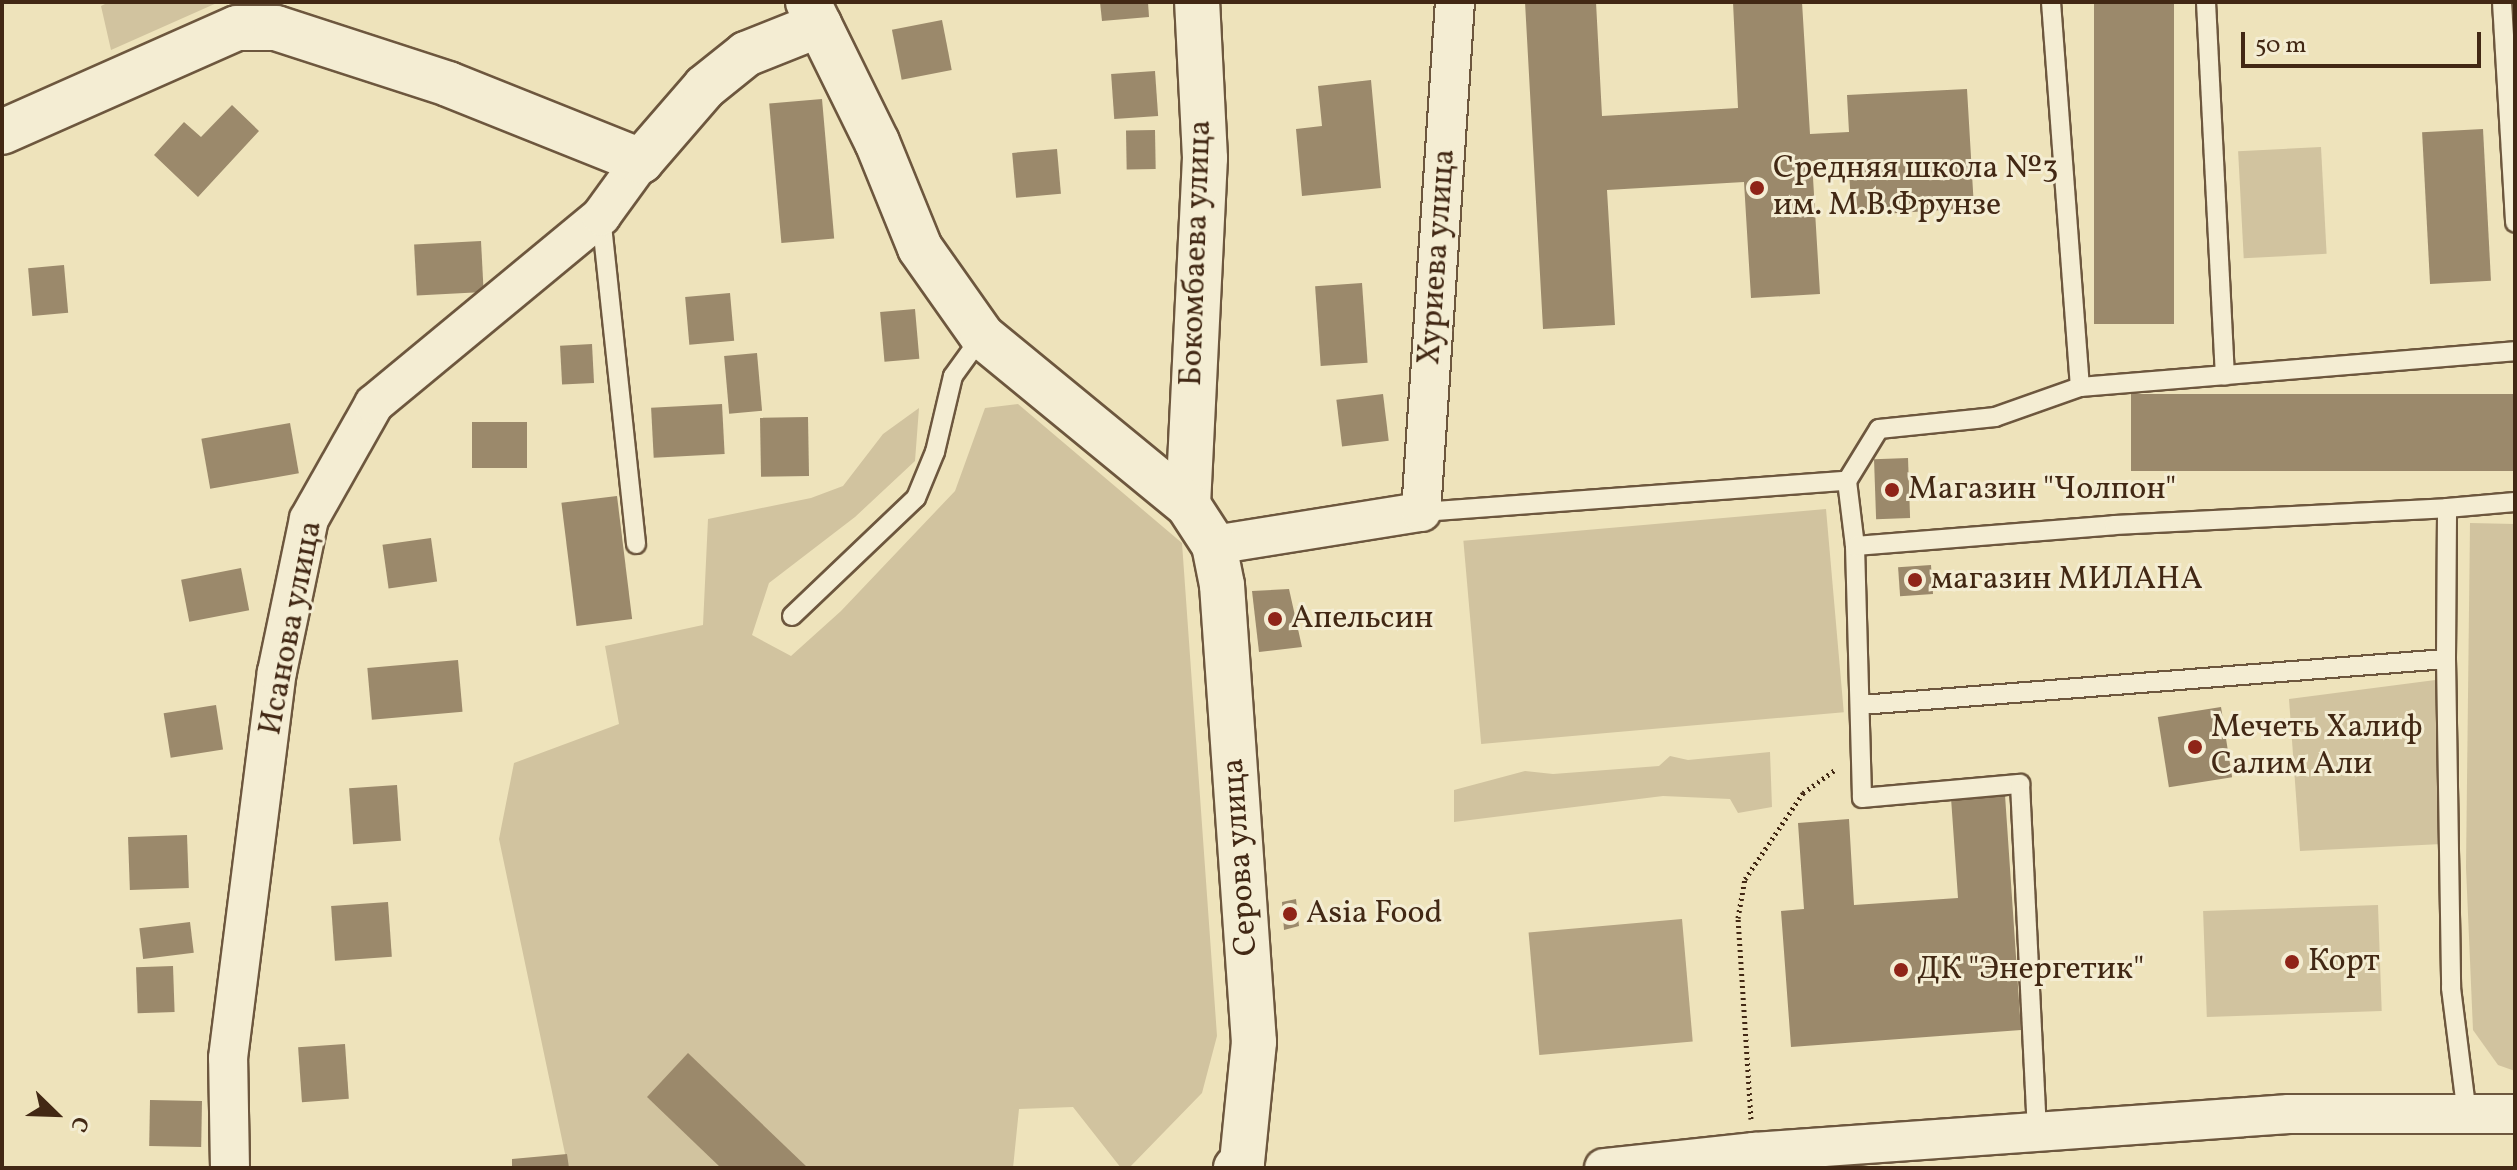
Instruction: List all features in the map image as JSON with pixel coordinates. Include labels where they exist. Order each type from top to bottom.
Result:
[{"type":"street","name":"Бокомбаева улица","points":[[1188,505],[1205,158],[1197,2]]},
{"type":"street","name":"Хуриева улица","points":[[1421,512],[1455,2]]},
{"type":"street","name":"Серова улица","points":[[814,14],[877,142],[920,248],[982,336],[1188,505],[1214,545],[1222,585],[1254,1042],[1243,1166]]},
{"type":"street","name":"Исанова улица","points":[[230,1168],[228,1058],[277,672],[309,519],[374,404],[601,216],[641,161],[705,87],[746,54],[814,14]]},
{"type":"street","points":[[2,132],[237,28],[276,28],[448,84],[641,161]]},
{"type":"street","points":[[1214,545],[1421,512]]},
{"type":"street","points":[[1604,1168],[1754,1160],[2289,1114],[2515,1114]]},
{"type":"lane","points":[[2051,2],[2080,387]]},
{"type":"lane","points":[[2206,2],[2225,376]]},
{"type":"lane","points":[[2502,2],[2515,223]]},
{"type":"lane","points":[[601,216],[636,544]]},
{"type":"lane","points":[[792,616],[916,498],[935,452],[953,376],[982,336]]},
{"type":"lane","points":[[2037,1135],[2020,784],[1862,798],[1855,546],[1847,481],[1879,429],[1995,417],[2080,387],[2515,351]]},
{"type":"lane","points":[[1421,512],[1847,481]]},
{"type":"lane","points":[[1855,546],[2114,525],[2515,502]]},
{"type":"lane","points":[[2447,508],[2451,988],[2467,1114]]},
{"type":"lane","points":[[1861,705],[2446,659]]},
{"type":"path","points":[[1754,1160],[1738,918],[1745,879],[1803,793],[1843,764]]},
{"type":"shaded area","points":[[109,2],[219,2],[111,50],[101,6]]},
{"type":"shaded area","points":[[2321,147],[2327,254],[2244,258],[2238,151]]},
{"type":"shaded area","points":[[1018,404],[1182,543],[1217,1036],[1202,1093],[1129,1168],[1121,1168],[1073,1107],[1019,1109],[1013,1168],[568,1168],[499,839],[514,763],[619,724],[605,646],[703,625],[708,519],[811,498],[843,486],[883,434],[919,408],[915,461],[855,517],[769,583],[752,635],[791,656],[841,611],[955,491],[985,408]]},
{"type":"shaded area","points":[[1826,509],[1844,712],[1481,744],[1463,541]]},
{"type":"shaded area","points":[[2470,523],[2515,524],[2515,1071],[2498,1065],[2473,1030],[2466,868]]},
{"type":"shaded area","points":[[2443,679],[2442,844],[2300,851],[2289,699]]},
{"type":"shaded area","points":[[1770,752],[1772,807],[1738,813],[1730,799],[1663,796],[1454,822],[1454,790],[1525,771],[1553,774],[1659,766],[1670,756],[1688,760]]},
{"type":"shaded area","name":"Корт","points":[[2378,905],[2382,1011],[2207,1017],[2203,911]]},
{"type":"shaded area","points":[[1682,919],[1693,1042],[1539,1055],[1529,932]]},
{"type":"building","points":[[1100,2],[1148,2],[1149,17],[1102,21]]},
{"type":"building","points":[[1525,2],[1596,2],[1602,116],[1738,108],[1733,2],[1802,2],[1810,134],[1849,132],[1847,95],[1967,89],[1974,208],[1852,216],[1848,159],[1812,161],[1820,294],[1751,298],[1744,182],[1607,190],[1615,325],[1543,329]]},
{"type":"building","points":[[2094,2],[2174,2],[2174,324],[2094,324]]},
{"type":"building","points":[[942,20],[952,70],[902,80],[892,30]]},
{"type":"building","points":[[1155,71],[1158,116],[1114,119],[1111,74]]},
{"type":"building","points":[[1371,80],[1381,188],[1302,196],[1296,129],[1322,126],[1318,86]]},
{"type":"building","points":[[822,99],[834,238],[781,243],[769,104]]},
{"type":"building","points":[[232,105],[259,131],[198,197],[154,155],[184,122],[201,137]]},
{"type":"building","points":[[2483,129],[2491,281],[2430,284],[2422,132]]},
{"type":"building","points":[[1155,130],[1156,169],[1127,170],[1126,131]]},
{"type":"building","points":[[1057,149],[1061,194],[1016,198],[1012,153]]},
{"type":"building","points":[[481,241],[484,292],[417,295],[414,245]]},
{"type":"building","points":[[64,265],[68,313],[32,316],[28,268]]},
{"type":"building","points":[[1362,283],[1368,363],[1321,366],[1315,286]]},
{"type":"building","points":[[730,293],[734,341],[689,345],[685,297]]},
{"type":"building","points":[[915,309],[919,359],[884,362],[880,312]]},
{"type":"building","points":[[592,344],[594,383],[562,385],[560,346]]},
{"type":"building","points":[[757,353],[762,411],[729,414],[724,356]]},
{"type":"building","points":[[1383,394],[1389,441],[1342,446],[1336,400]]},
{"type":"building","points":[[2131,394],[2515,394],[2515,471],[2131,471]]},
{"type":"building","points":[[722,404],[725,454],[654,458],[651,408]]},
{"type":"building","points":[[808,417],[809,476],[761,477],[760,418]]},
{"type":"building","points":[[472,422],[527,422],[527,468],[472,468]]},
{"type":"building","points":[[290,423],[299,473],[210,489],[201,439]]},
{"type":"building","name":"Магазин \"Чолпон\"","points":[[1908,458],[1910,518],[1876,519],[1874,459]]},
{"type":"building","points":[[617,496],[632,619],[577,626],[561,503]]},
{"type":"building","points":[[431,538],[437,582],[389,588],[382,545]]},
{"type":"building","name":"магазин МИЛАНА","points":[[1931,565],[1933,594],[1900,596],[1898,567]]},
{"type":"building","points":[[241,568],[249,610],[189,622],[181,580]]},
{"type":"building","name":"Апельсин","points":[[1289,589],[1302,647],[1259,652],[1252,591]]},
{"type":"building","points":[[458,660],[463,712],[372,720],[367,668]]},
{"type":"building","points":[[216,705],[223,749],[171,758],[164,713]]},
{"type":"building","name":"Мечеть Халиф Салим Али","points":[[2221,707],[2232,777],[2169,787],[2158,717]]},
{"type":"building","points":[[397,785],[401,841],[353,844],[349,788]]},
{"type":"building","name":"ДК \"Энергетик\"","points":[[2005,795],[2021,1030],[1791,1047],[1781,911],[1804,909],[1798,823],[1849,819],[1854,905],[1958,898],[1951,798]]},
{"type":"building","points":[[187,835],[189,888],[130,890],[128,837]]},
{"type":"building","name":"Asia Food","points":[[1296,899],[1299,926],[1284,930],[1282,902]]},
{"type":"building","points":[[388,902],[392,957],[335,961],[331,906]]},
{"type":"building","points":[[190,922],[194,953],[143,959],[139,928]]},
{"type":"building","points":[[173,966],[175,1012],[138,1013],[136,967]]},
{"type":"building","points":[[345,1044],[349,1099],[302,1102],[298,1047]]},
{"type":"building","points":[[688,1053],[808,1168],[721,1168],[647,1097]]},
{"type":"building","points":[[150,1100],[202,1101],[201,1147],[149,1146]]},
{"type":"building","points":[[567,1154],[569,1168],[512,1168],[512,1159]]},
{"type":"place","name":"Средняя школа №3 им. М.В.Фрунзе","points":[[1757,188]]},
{"type":"place","name":"Магазин \"Чолпон\"","points":[[1892,490]]},
{"type":"place","name":"магазин МИЛАНА","points":[[1915,580]]},
{"type":"place","name":"Апельсин","points":[[1275,619]]},
{"type":"place","name":"Мечеть Халиф Салим Али","points":[[2195,747]]},
{"type":"place","name":"Asia Food","points":[[1290,914]]},
{"type":"place","name":"Корт","points":[[2292,962]]},
{"type":"place","name":"ДК \"Энергетик\"","points":[[1901,970]]}]
